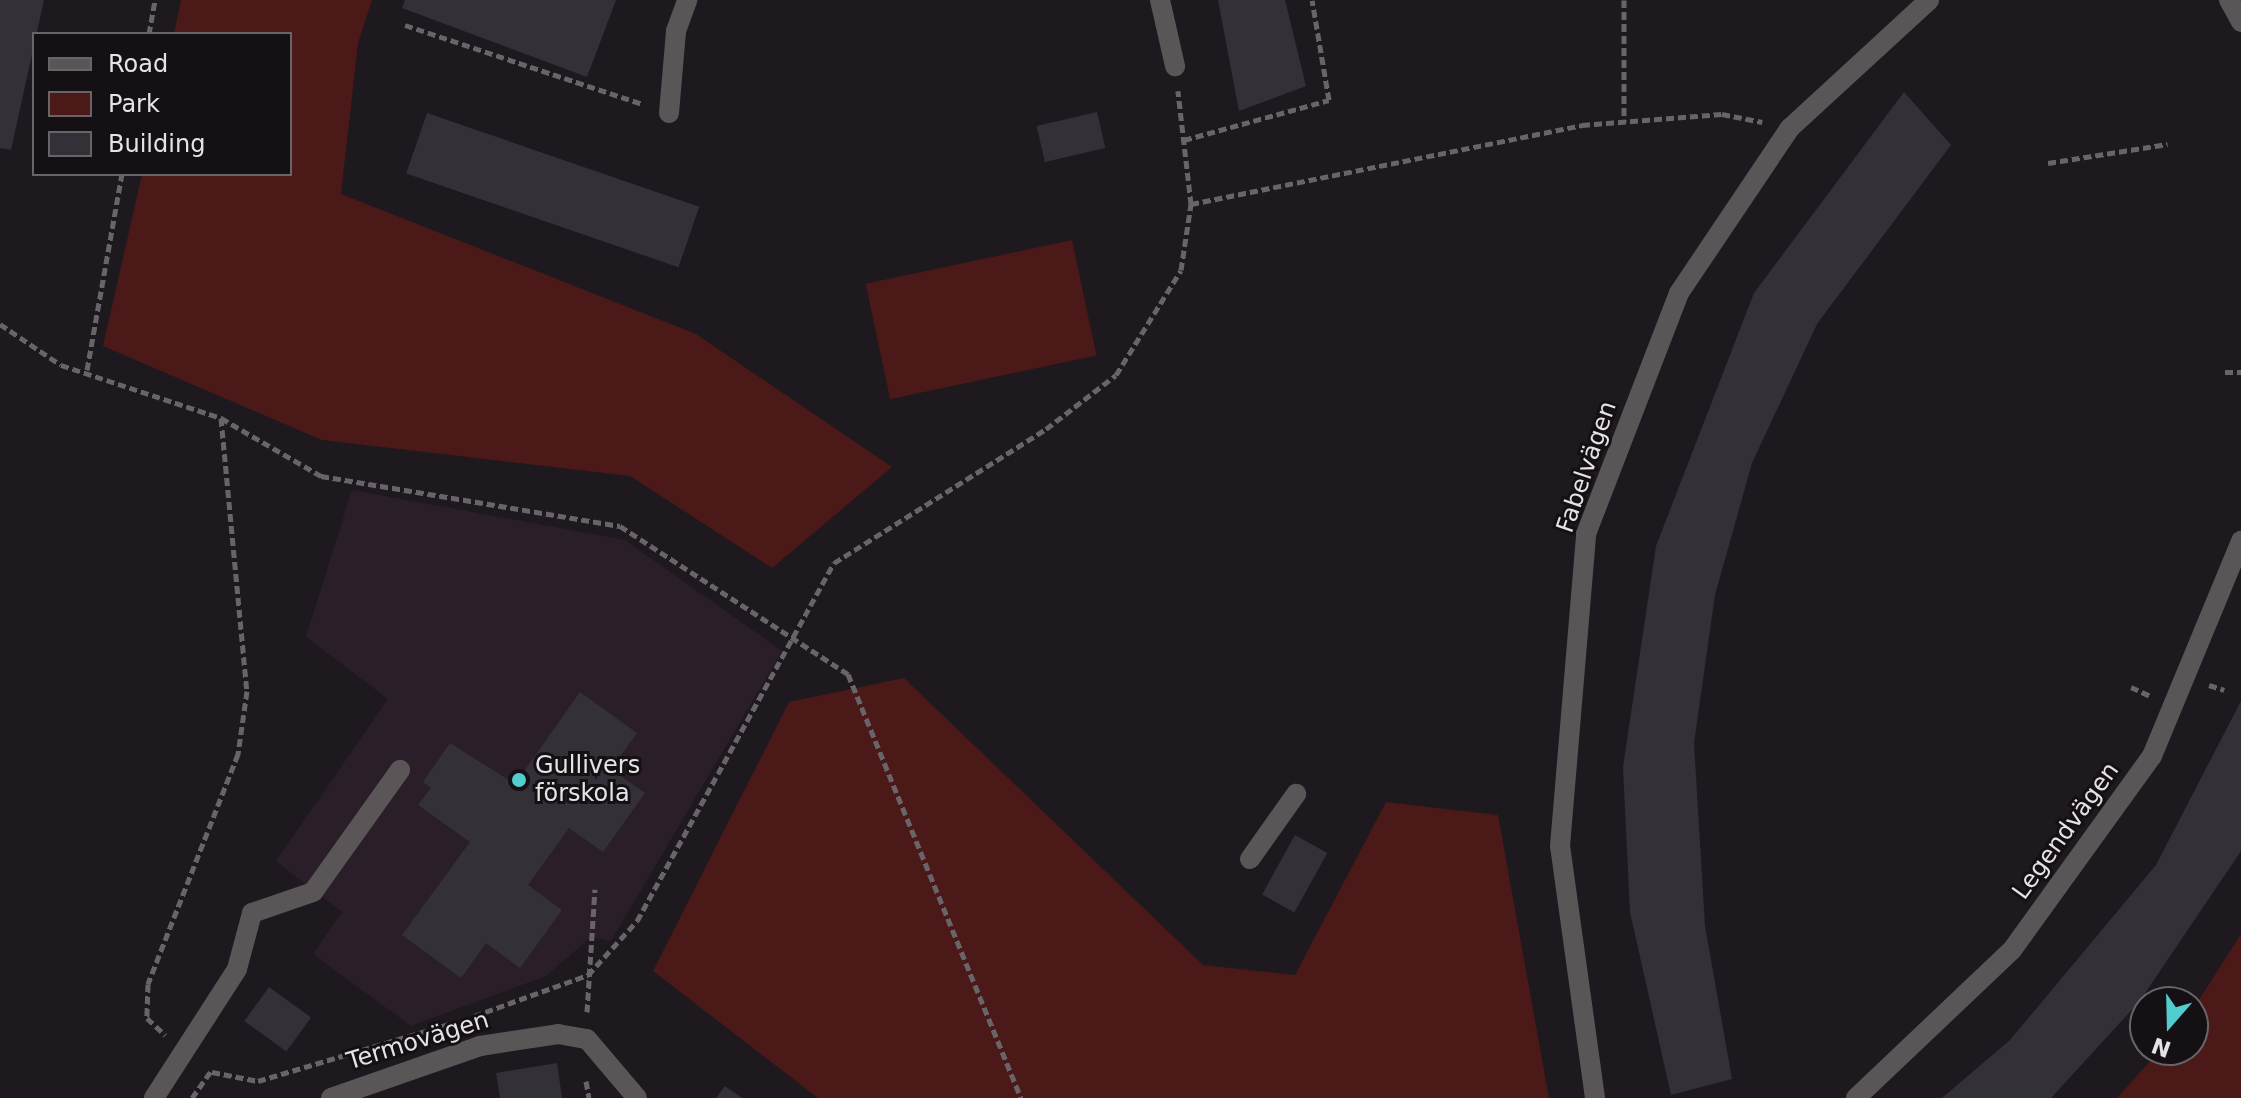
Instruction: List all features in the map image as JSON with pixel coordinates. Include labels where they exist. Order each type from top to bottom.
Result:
[{"type":"street","points":[[669,113],[676,31],[687,0]]},
{"type":"street","points":[[1160,0],[1175,66]]},
{"type":"street","name":"Fabelvägen","points":[[1595,1098],[1560,846],[1586,534],[1679,293],[1790,128],[1929,0]]},
{"type":"street","points":[[2229,0],[2241,22]]},
{"type":"street","name":"Legendvägen","points":[[1856,1098],[2012,950],[2152,756],[2241,541]]},
{"type":"street","points":[[154,1098],[237,969],[252,913],[313,892],[400,770]]},
{"type":"street","points":[[1250,859],[1296,794]]},
{"type":"street","name":"Termovägen","points":[[331,1098],[480,1046],[558,1034],[587,1039]]},
{"type":"street","points":[[587,1039],[637,1098]]},
{"type":"path","points":[[149,32],[155,0]]},
{"type":"path","points":[[1184,140],[1329,100],[1312,0]]},
{"type":"path","points":[[1624,0],[1624,122]]},
{"type":"path","points":[[405,25],[669,113]]},
{"type":"path","points":[[221,418],[247,691],[238,754],[148,984],[147,1018],[212,1072],[258,1081],[557,991],[588,975],[637,921],[799,638],[834,563],[1046,429],[1116,375],[1181,270],[1191,204],[1175,66]]},
{"type":"path","points":[[1191,204],[1624,122],[1722,114],[1790,128]]},
{"type":"path","points":[[2048,163],[2168,144]]},
{"type":"path","points":[[87,370],[122,176]]},
{"type":"path","points":[[0,324],[61,365],[87,370],[221,418],[321,476],[620,526],[799,638],[848,674],[1021,1098]]},
{"type":"path","points":[[2225,372],[2241,372]]},
{"type":"path","points":[[587,1039],[588,975],[595,889]]},
{"type":"path","points":[[192,1098],[212,1072]]},
{"type":"shaded area","name":"Gullivers förskola","points":[[352,490],[625,540],[782,651],[611,941],[591,937],[546,976],[411,1026],[313,954],[342,912],[276,861],[388,699],[306,637]]},
{"type":"green space","points":[[181,0],[372,0],[358,43],[341,194],[696,334],[892,467],[772,568],[630,476],[322,440],[103,346],[142,176],[292,176],[292,32],[174,32]]},
{"type":"green space","points":[[1072,240],[1097,355],[890,399],[866,284]]},
{"type":"green space","points":[[904,678],[1203,965],[1295,975],[1386,802],[1498,815],[1549,1098],[818,1098],[653,971],[789,702]]},
{"type":"green space","points":[[2241,934],[2241,1098],[2117,1098],[2146,1066],[2209,1066],[2208,986]]},
{"type":"building","points":[[0,0],[44,0],[37,32],[32,32],[32,55],[11,150],[0,148]]},
{"type":"building","points":[[405,0],[616,0],[587,77],[402,8]]},
{"type":"building","points":[[1218,0],[1285,0],[1306,86],[1239,111]]},
{"type":"building","points":[[1904,92],[1951,145],[1817,324],[1752,463],[1715,595],[1694,743],[1705,926],[1732,1079],[1671,1095],[1630,912],[1623,767],[1656,546],[1754,293]]},
{"type":"building","points":[[1097,112],[1105,148],[1045,162],[1037,126]]},
{"type":"building","points":[[427,113],[699,207],[678,267],[406,174]]},
{"type":"building","points":[[580,692],[637,733],[611,769],[645,793],[603,852],[569,828],[528,885],[562,910],[520,968],[486,943],[461,978],[402,935],[470,842],[418,805],[431,788],[423,782],[450,743],[515,784]]},
{"type":"building","points":[[2241,701],[2241,851],[2150,986],[2129,986],[2129,1013],[2051,1098],[1942,1098],[2010,1040],[2156,865]]},
{"type":"building","points":[[1295,835],[1327,853],[1294,912],[1262,894]]},
{"type":"building","points":[[269,987],[311,1018],[286,1052],[244,1021]]},
{"type":"building","points":[[557,1063],[562,1098],[500,1098],[496,1073]]},
{"type":"building","points":[[725,1086],[742,1098],[716,1098]]},
{"type":"place","name":"Gullivers förskola","points":[[519,780]]}]
